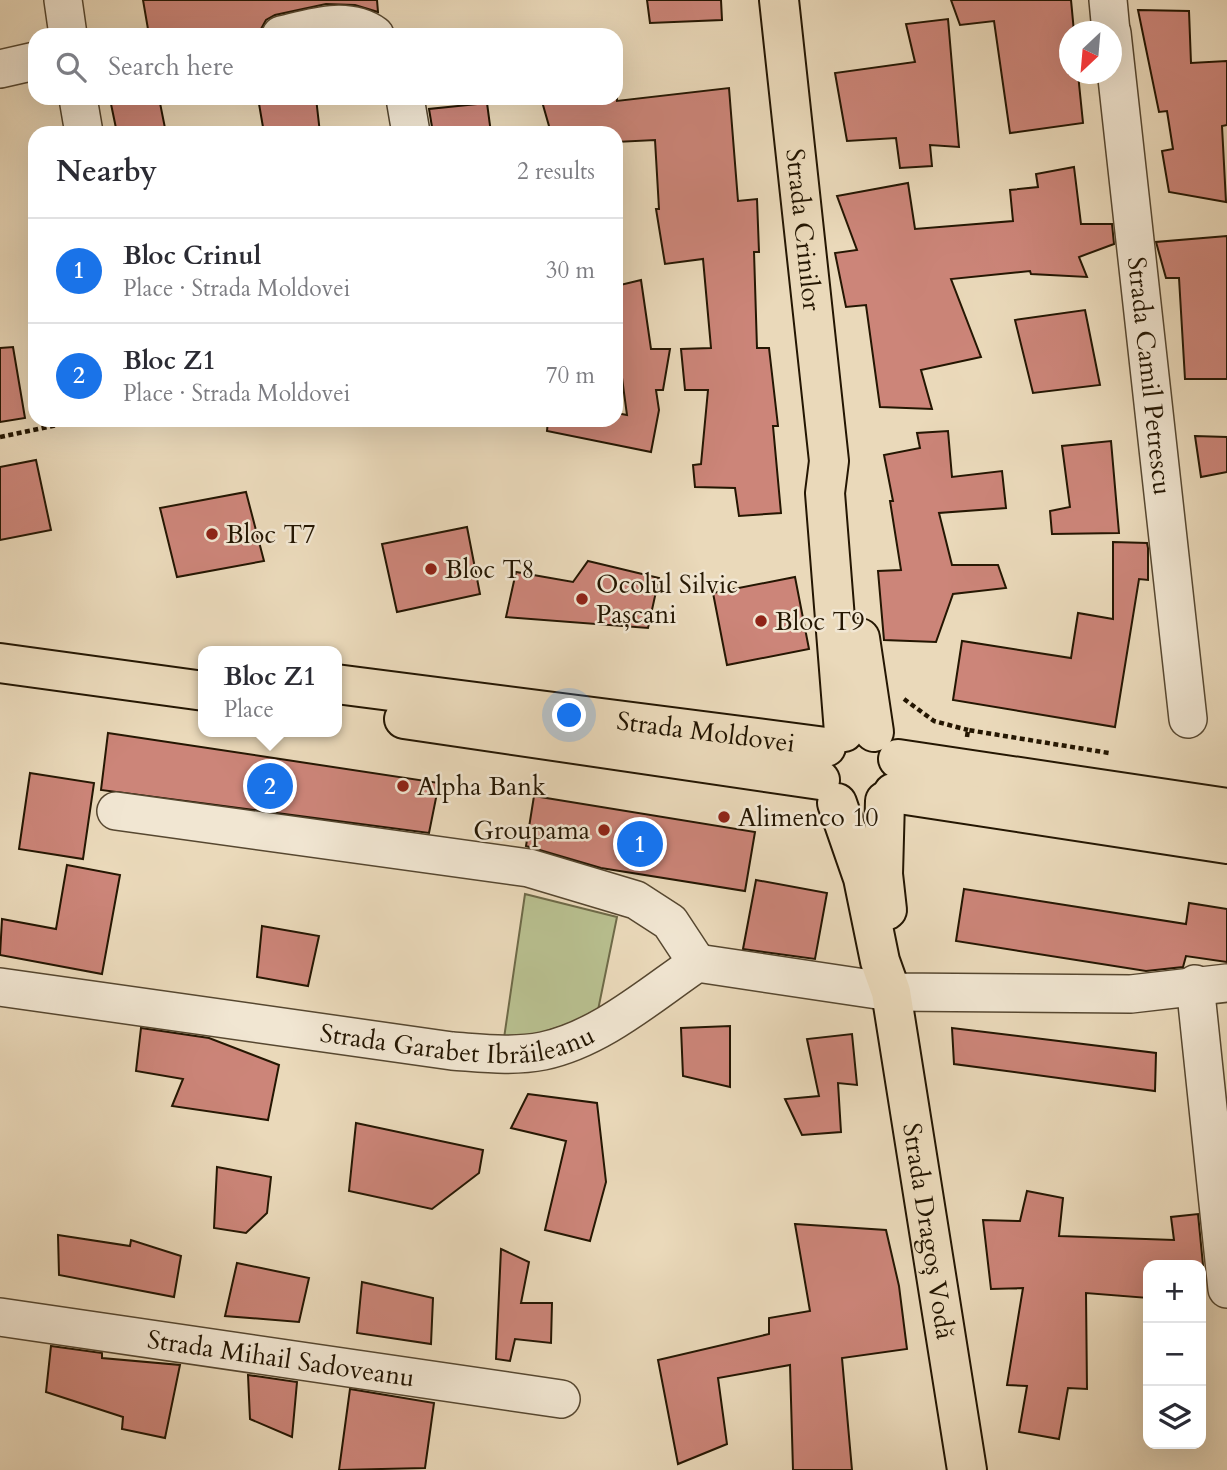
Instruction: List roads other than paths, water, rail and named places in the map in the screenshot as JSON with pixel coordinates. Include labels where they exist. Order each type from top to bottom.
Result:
[{"type":"main road","name":"Strada Crinilor","points":[[779,0],[829,461],[825,493],[860,768]]},
{"type":"main road","points":[[0,638],[198,665]]},
{"type":"main road","points":[[0,664],[198,690]]},
{"type":"main road","name":"Strada Moldovei","points":[[342,685],[860,768],[1227,844]]},
{"type":"main road","name":"Strada Moldovei","points":[[342,710],[1227,808]]},
{"type":"main road","name":"Strada Dragoș Vodă","points":[[860,768],[863,878],[880,961],[891,992],[967,1470]]},
{"type":"street","points":[[63,0],[67,28]]},
{"type":"street","name":"Strada Camil Petrescu","points":[[1108,0],[1110,21]]},
{"type":"street","points":[[312,28],[335,23],[358,28]]},
{"type":"street","points":[[0,69],[28,63]]},
{"type":"street","name":"Strada Camil Petrescu","points":[[1117,84],[1188,719]]},
{"type":"street","points":[[79,105],[83,126]]},
{"type":"street","points":[[406,105],[410,126]]},
{"type":"street","points":[[116,811],[529,868],[636,900],[670,922],[697,963],[891,992],[1131,994],[1211,984],[1227,1289]]},
{"type":"street","name":"Strada Garabet Ibrăileanu","points":[[0,987],[452,1051],[506,1055],[544,1051],[585,1036],[617,1018],[697,963]]},
{"type":"street","name":"Strada Mihail Sadoveanu","points":[[0,1317],[561,1399]]},
{"type":"place","name":"Bloc T7","points":[[212,534]]},
{"type":"place","name":"Bloc T8","points":[[431,569]]},
{"type":"place","name":"Ocolul Silvic Pașcani","points":[[582,599]]},
{"type":"place","name":"Bloc T9","points":[[761,621]]},
{"type":"place","name":"Bloc Z1","points":[[270,786]]},
{"type":"place","name":"Alpha Bank","points":[[403,786]]},
{"type":"place","name":"Alimenco 10","points":[[724,817]]},
{"type":"place","name":"Groupama","points":[[604,830]]},
{"type":"place","name":"Bloc Crinul","points":[[640,844]]}]
